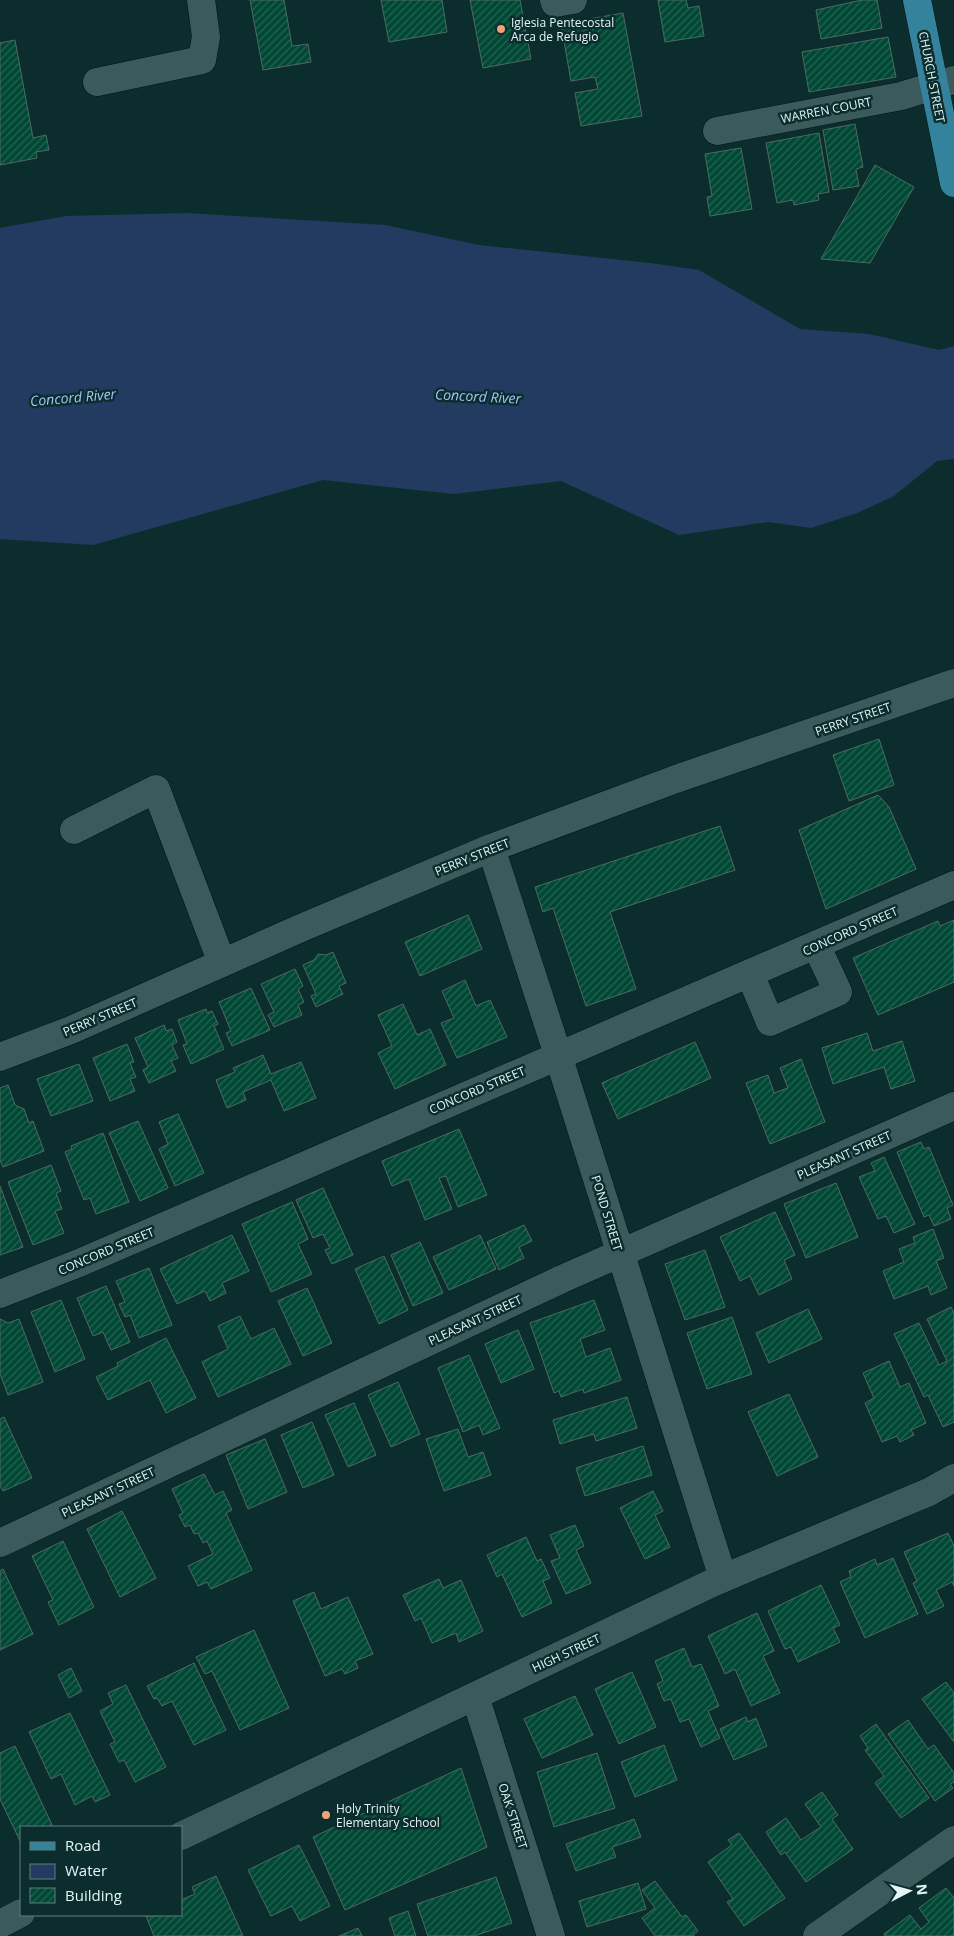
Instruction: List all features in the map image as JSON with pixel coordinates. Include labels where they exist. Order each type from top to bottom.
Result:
[{"type":"main road","name":"CHURCH STREET","points":[[917,0],[944,83],[954,183]]},
{"type":"street","points":[[97,82],[202,60],[206,37],[200,0]]},
{"type":"street","points":[[554,0],[555,4],[573,0]]},
{"type":"street","name":"WARREN COURT","points":[[717,131],[902,96],[944,83]]},
{"type":"street","name":"PERRY STREET","points":[[0,1057],[71,1030],[491,848],[676,779],[954,683]]},
{"type":"street","points":[[74,830],[156,789],[222,963]]},
{"type":"street","name":"POND STREET","points":[[491,848],[723,1578]]},
{"type":"street","name":"CONCORD STREET","points":[[0,1294],[78,1263],[954,885]]},
{"type":"street","points":[[750,974],[770,1022],[838,992],[816,945]]},
{"type":"street","name":"PLEASANT STREET","points":[[0,1543],[562,1279],[954,1106]]},
{"type":"street","name":"HIGH STREET","points":[[182,1836],[723,1578],[929,1492],[954,1478]]},
{"type":"street","name":"OAK STREET","points":[[475,1696],[551,1936]]},
{"type":"street","points":[[817,1936],[954,1840]]},
{"type":"street","points":[[0,1924],[20,1914]]},
{"type":"water","name":"Concord River","points":[[187,213],[385,225],[479,245],[699,270],[800,329],[869,334],[939,350],[954,346],[954,459],[937,461],[894,496],[857,513],[811,528],[768,522],[679,535],[561,481],[454,494],[323,480],[93,545],[0,539],[0,228],[66,216]]},
{"type":"building","points":[[250,0],[284,0],[292,46],[308,44],[311,62],[263,70]]},
{"type":"building","points":[[381,0],[442,0],[447,32],[389,42]]},
{"type":"building","name":"Iglesia Pentecostal Arca de Refugio","points":[[470,0],[520,0],[531,59],[483,68]]},
{"type":"building","points":[[658,0],[686,0],[688,8],[699,6],[704,36],[665,42]]},
{"type":"building","points":[[862,0],[877,0],[882,28],[821,39],[816,10]]},
{"type":"building","points":[[623,13],[642,116],[581,126],[575,93],[598,89],[595,77],[571,81],[561,24]]},
{"type":"building","points":[[888,37],[896,77],[809,92],[802,52]]},
{"type":"building","points":[[15,40],[33,138],[46,135],[49,150],[36,152],[37,158],[0,165],[0,43]]},
{"type":"building","points":[[855,124],[863,167],[856,169],[859,186],[833,190],[823,130]]},
{"type":"building","points":[[819,133],[829,192],[818,194],[819,200],[794,205],[793,200],[777,203],[766,143]]},
{"type":"building","points":[[741,148],[752,209],[710,216],[707,197],[712,196],[705,154]]},
{"type":"building","points":[[875,165],[914,187],[870,263],[821,259]]},
{"type":"building","points":[[879,739],[894,785],[849,801],[833,755]]},
{"type":"building","points":[[878,795],[889,807],[916,869],[826,909],[799,830]]},
{"type":"building","points":[[720,826],[735,870],[610,912],[636,989],[586,1006],[553,908],[543,912],[535,887]]},
{"type":"building","points":[[468,915],[482,949],[420,976],[405,942]]},
{"type":"building","points":[[954,920],[954,982],[878,1015],[853,958],[938,921],[940,926]]},
{"type":"building","points":[[333,952],[346,983],[339,986],[343,994],[316,1007],[311,996],[316,994],[303,965],[314,960],[318,954],[326,955]]},
{"type":"building","points":[[295,969],[303,986],[298,989],[304,1002],[298,1005],[302,1015],[274,1027],[268,1015],[274,1012],[261,984]]},
{"type":"building","points":[[465,980],[476,1006],[490,1000],[507,1037],[457,1058],[441,1023],[454,1018],[442,991]]},
{"type":"building","points":[[251,988],[270,1030],[232,1046],[226,1033],[231,1031],[219,1002]]},
{"type":"building","points":[[403,1004],[417,1035],[430,1029],[446,1065],[395,1089],[378,1053],[392,1046],[378,1015]]},
{"type":"building","points":[[206,1009],[207,1013],[212,1011],[218,1024],[214,1026],[224,1049],[191,1064],[183,1045],[187,1044],[178,1020]]},
{"type":"building","points":[[164,1025],[166,1031],[172,1029],[177,1042],[172,1045],[178,1058],[171,1061],[176,1071],[149,1083],[143,1070],[148,1067],[135,1038]]},
{"type":"building","points":[[867,1033],[873,1051],[902,1041],[915,1081],[891,1089],[884,1067],[833,1084],[822,1048]]},
{"type":"building","points":[[695,1042],[711,1078],[618,1119],[602,1083]]},
{"type":"building","points":[[127,1044],[134,1062],[130,1063],[136,1077],[130,1079],[135,1091],[110,1101],[93,1058]]},
{"type":"building","points":[[263,1055],[271,1074],[301,1062],[316,1098],[284,1111],[271,1080],[243,1092],[246,1100],[227,1108],[216,1080],[235,1072],[233,1068]]},
{"type":"building","points":[[801,1059],[825,1122],[770,1144],[746,1083],[768,1075],[774,1093],[788,1088],[780,1068]]},
{"type":"building","points":[[79,1064],[93,1101],[51,1116],[37,1079]]},
{"type":"building","points":[[8,1085],[15,1105],[24,1109],[29,1123],[33,1121],[44,1151],[3,1167],[0,1160],[0,1088]]},
{"type":"building","points":[[178,1114],[204,1173],[175,1186],[159,1149],[168,1144],[159,1122]]},
{"type":"building","points":[[138,1121],[168,1188],[140,1201],[109,1133]]},
{"type":"building","points":[[459,1129],[487,1195],[458,1207],[446,1176],[439,1178],[452,1209],[425,1220],[409,1179],[392,1186],[382,1161]]},
{"type":"building","points":[[103,1133],[129,1202],[96,1214],[90,1198],[84,1200],[65,1152],[72,1149],[71,1146]]},
{"type":"building","points":[[921,1142],[924,1149],[929,1147],[953,1205],[947,1208],[951,1219],[934,1226],[929,1215],[924,1217],[897,1152]]},
{"type":"building","points":[[884,1157],[915,1224],[894,1233],[886,1216],[878,1219],[859,1177],[875,1171],[871,1163]]},
{"type":"building","points":[[51,1165],[61,1191],[56,1193],[62,1209],[55,1211],[64,1233],[33,1245],[8,1182]]},
{"type":"building","points":[[836,1183],[858,1237],[806,1258],[784,1204]]},
{"type":"building","points":[[0,1186],[23,1247],[0,1255]]},
{"type":"building","points":[[323,1188],[353,1255],[332,1264],[325,1250],[330,1248],[323,1234],[313,1238],[296,1200]]},
{"type":"building","points":[[292,1202],[308,1239],[298,1244],[312,1274],[271,1292],[242,1224]]},
{"type":"building","points":[[775,1212],[795,1255],[784,1260],[792,1279],[759,1295],[750,1276],[740,1281],[720,1237]]},
{"type":"building","points":[[524,1225],[532,1241],[519,1247],[524,1258],[499,1270],[487,1242]]},
{"type":"building","points":[[933,1229],[944,1258],[936,1261],[947,1288],[931,1295],[928,1286],[894,1299],[883,1271],[904,1262],[899,1249],[915,1243],[913,1237]]},
{"type":"building","points":[[232,1235],[249,1271],[222,1283],[226,1293],[210,1301],[205,1291],[177,1304],[160,1269]]},
{"type":"building","points":[[480,1235],[496,1269],[449,1290],[433,1257]]},
{"type":"building","points":[[420,1242],[443,1293],[413,1306],[391,1255]]},
{"type":"building","points":[[705,1250],[725,1307],[685,1320],[665,1264]]},
{"type":"building","points":[[384,1256],[408,1310],[379,1324],[355,1269]]},
{"type":"building","points":[[149,1268],[172,1325],[139,1338],[130,1315],[125,1317],[119,1304],[125,1302],[116,1281]]},
{"type":"building","points":[[106,1286],[130,1342],[111,1350],[103,1332],[93,1336],[77,1298]]},
{"type":"building","points":[[307,1288],[332,1343],[303,1356],[278,1301]]},
{"type":"building","points":[[61,1300],[85,1359],[55,1372],[31,1312]]},
{"type":"building","points":[[594,1300],[605,1330],[580,1339],[586,1357],[610,1348],[621,1380],[584,1393],[583,1389],[561,1397],[559,1391],[554,1393],[530,1323]]},
{"type":"building","points":[[951,1307],[954,1313],[954,1422],[943,1427],[928,1395],[924,1397],[894,1334],[919,1323],[939,1365],[947,1361],[927,1319]]},
{"type":"building","points":[[808,1309],[822,1339],[769,1363],[756,1333]]},
{"type":"building","points":[[240,1316],[251,1339],[274,1328],[291,1364],[218,1397],[202,1362],[228,1349],[218,1326]]},
{"type":"building","points":[[732,1317],[752,1374],[707,1389],[687,1333]]},
{"type":"building","points":[[0,1319],[8,1323],[19,1319],[43,1382],[8,1395],[0,1374]]},
{"type":"building","points":[[518,1330],[534,1369],[501,1383],[485,1344]]},
{"type":"building","points":[[166,1338],[196,1398],[166,1413],[150,1380],[108,1400],[96,1377],[118,1366],[117,1363]]},
{"type":"building","points":[[469,1355],[500,1428],[483,1435],[479,1425],[463,1432],[438,1368]]},
{"type":"building","points":[[889,1361],[900,1387],[909,1383],[926,1423],[911,1430],[914,1435],[900,1442],[897,1436],[882,1442],[865,1403],[874,1398],[863,1373]]},
{"type":"building","points":[[398,1382],[420,1434],[391,1447],[368,1395]]},
{"type":"building","points":[[789,1394],[818,1457],[777,1476],[748,1412]]},
{"type":"building","points":[[627,1397],[637,1428],[596,1441],[594,1434],[560,1444],[553,1420]]},
{"type":"building","points":[[354,1403],[376,1455],[348,1467],[325,1415]]},
{"type":"building","points":[[4,1417],[32,1478],[3,1491],[0,1486],[0,1419]]},
{"type":"building","points":[[312,1422],[334,1475],[303,1488],[281,1435]]},
{"type":"building","points":[[458,1429],[468,1457],[483,1452],[491,1475],[444,1491],[426,1439]]},
{"type":"building","points":[[265,1439],[287,1492],[248,1509],[226,1455]]},
{"type":"building","points":[[643,1446],[652,1475],[585,1496],[576,1468]]},
{"type":"building","points":[[204,1474],[215,1495],[223,1491],[232,1510],[226,1513],[252,1570],[211,1589],[207,1582],[198,1586],[188,1566],[213,1554],[207,1541],[203,1543],[198,1533],[194,1534],[190,1525],[185,1527],[179,1515],[183,1513],[172,1489]]},
{"type":"building","points":[[653,1491],[663,1511],[655,1515],[670,1547],[645,1559],[620,1508]]},
{"type":"building","points":[[122,1511],[156,1578],[120,1597],[87,1529]]},
{"type":"building","points":[[575,1525],[584,1546],[576,1550],[591,1583],[566,1594],[551,1561],[560,1558],[550,1535]]},
{"type":"building","points":[[948,1533],[954,1546],[954,1586],[952,1582],[936,1590],[944,1606],[927,1614],[913,1583],[917,1581],[904,1552]]},
{"type":"building","points":[[526,1537],[537,1561],[541,1559],[550,1578],[543,1581],[552,1603],[522,1617],[502,1574],[497,1577],[487,1555]]},
{"type":"building","points":[[63,1541],[94,1607],[59,1625],[48,1602],[53,1600],[32,1556]]},
{"type":"building","points":[[893,1558],[918,1614],[865,1638],[840,1582],[851,1577],[849,1571],[875,1559],[877,1565]]},
{"type":"building","points":[[3,1569],[33,1634],[0,1650],[0,1571]]},
{"type":"building","points":[[439,1579],[443,1588],[461,1580],[483,1631],[459,1642],[456,1633],[432,1643],[421,1618],[415,1621],[403,1595]]},
{"type":"building","points":[[821,1585],[840,1625],[833,1628],[840,1642],[798,1662],[791,1647],[785,1649],[768,1611]]},
{"type":"building","points":[[314,1592],[321,1609],[348,1597],[373,1654],[355,1661],[358,1668],[345,1674],[342,1669],[325,1676],[293,1601]]},
{"type":"building","points":[[757,1613],[774,1651],[763,1656],[780,1693],[751,1706],[735,1669],[725,1674],[708,1636]]},
{"type":"building","points":[[254,1630],[289,1708],[240,1730],[212,1671],[205,1674],[196,1657]]},
{"type":"building","points":[[684,1648],[692,1667],[701,1664],[719,1706],[708,1711],[720,1738],[701,1747],[689,1719],[680,1722],[671,1699],[664,1701],[657,1684],[663,1681],[655,1661]]},
{"type":"building","points":[[194,1663],[226,1730],[194,1745],[172,1701],[162,1706],[157,1698],[154,1699],[147,1686]]},
{"type":"building","points":[[71,1668],[82,1691],[69,1698],[58,1675]]},
{"type":"building","points":[[632,1672],[656,1727],[619,1744],[595,1689]]},
{"type":"building","points":[[946,1682],[954,1693],[954,1742],[922,1699]]},
{"type":"building","points":[[126,1685],[166,1767],[135,1782],[124,1760],[119,1762],[110,1744],[115,1742],[100,1711],[113,1704],[108,1693]]},
{"type":"building","points":[[575,1696],[593,1735],[542,1758],[524,1719]]},
{"type":"building","points":[[70,1713],[110,1795],[95,1802],[92,1796],[75,1805],[61,1774],[51,1779],[29,1732]]},
{"type":"building","points":[[746,1717],[748,1722],[756,1718],[767,1746],[734,1760],[720,1729]]},
{"type":"building","points":[[908,1720],[928,1749],[934,1745],[954,1773],[954,1782],[950,1784],[953,1788],[935,1801],[888,1734]]},
{"type":"building","points":[[876,1724],[929,1798],[901,1818],[875,1783],[884,1776],[865,1750],[868,1748],[860,1736]]},
{"type":"building","points":[[664,1745],[677,1780],[635,1797],[621,1762]]},
{"type":"building","points":[[15,1746],[53,1826],[20,1826],[20,1841],[0,1799],[0,1753]]},
{"type":"building","points":[[597,1753],[615,1808],[554,1827],[537,1772]]},
{"type":"building","points":[[461,1768],[487,1847],[345,1910],[313,1837]]},
{"type":"building","points":[[822,1792],[838,1815],[832,1819],[853,1849],[806,1882],[785,1852],[781,1855],[766,1832],[786,1818],[801,1840],[821,1827],[805,1804]]},
{"type":"building","points":[[634,1819],[641,1837],[612,1847],[616,1857],[576,1871],[566,1844]]},
{"type":"building","points":[[739,1833],[785,1898],[744,1926],[727,1902],[733,1899],[708,1862],[732,1845],[728,1840]]},
{"type":"building","points":[[299,1845],[330,1906],[300,1921],[292,1906],[271,1916],[248,1870]]},
{"type":"building","points":[[216,1876],[243,1936],[154,1936],[146,1916],[182,1916],[182,1900],[195,1894],[192,1887]]},
{"type":"building","points":[[496,1877],[512,1923],[474,1936],[428,1936],[417,1904]]},
{"type":"building","points":[[655,1881],[682,1917],[686,1915],[698,1931],[694,1936],[655,1936],[642,1918],[655,1908],[642,1890]]},
{"type":"building","points":[[638,1883],[646,1909],[587,1927],[579,1901]]},
{"type":"building","points":[[946,1888],[954,1898],[954,1936],[885,1936],[884,1934],[910,1915],[921,1929],[929,1922],[919,1908]]},
{"type":"building","points":[[408,1911],[416,1936],[395,1936],[389,1918]]},
{"type":"building","points":[[358,1928],[362,1936],[339,1936]]},
{"type":"place","name":"Iglesia Pentecostal Arca de Refugio","points":[[501,29]]},
{"type":"place","name":"Holy Trinity Elementary School","points":[[326,1815]]}]
